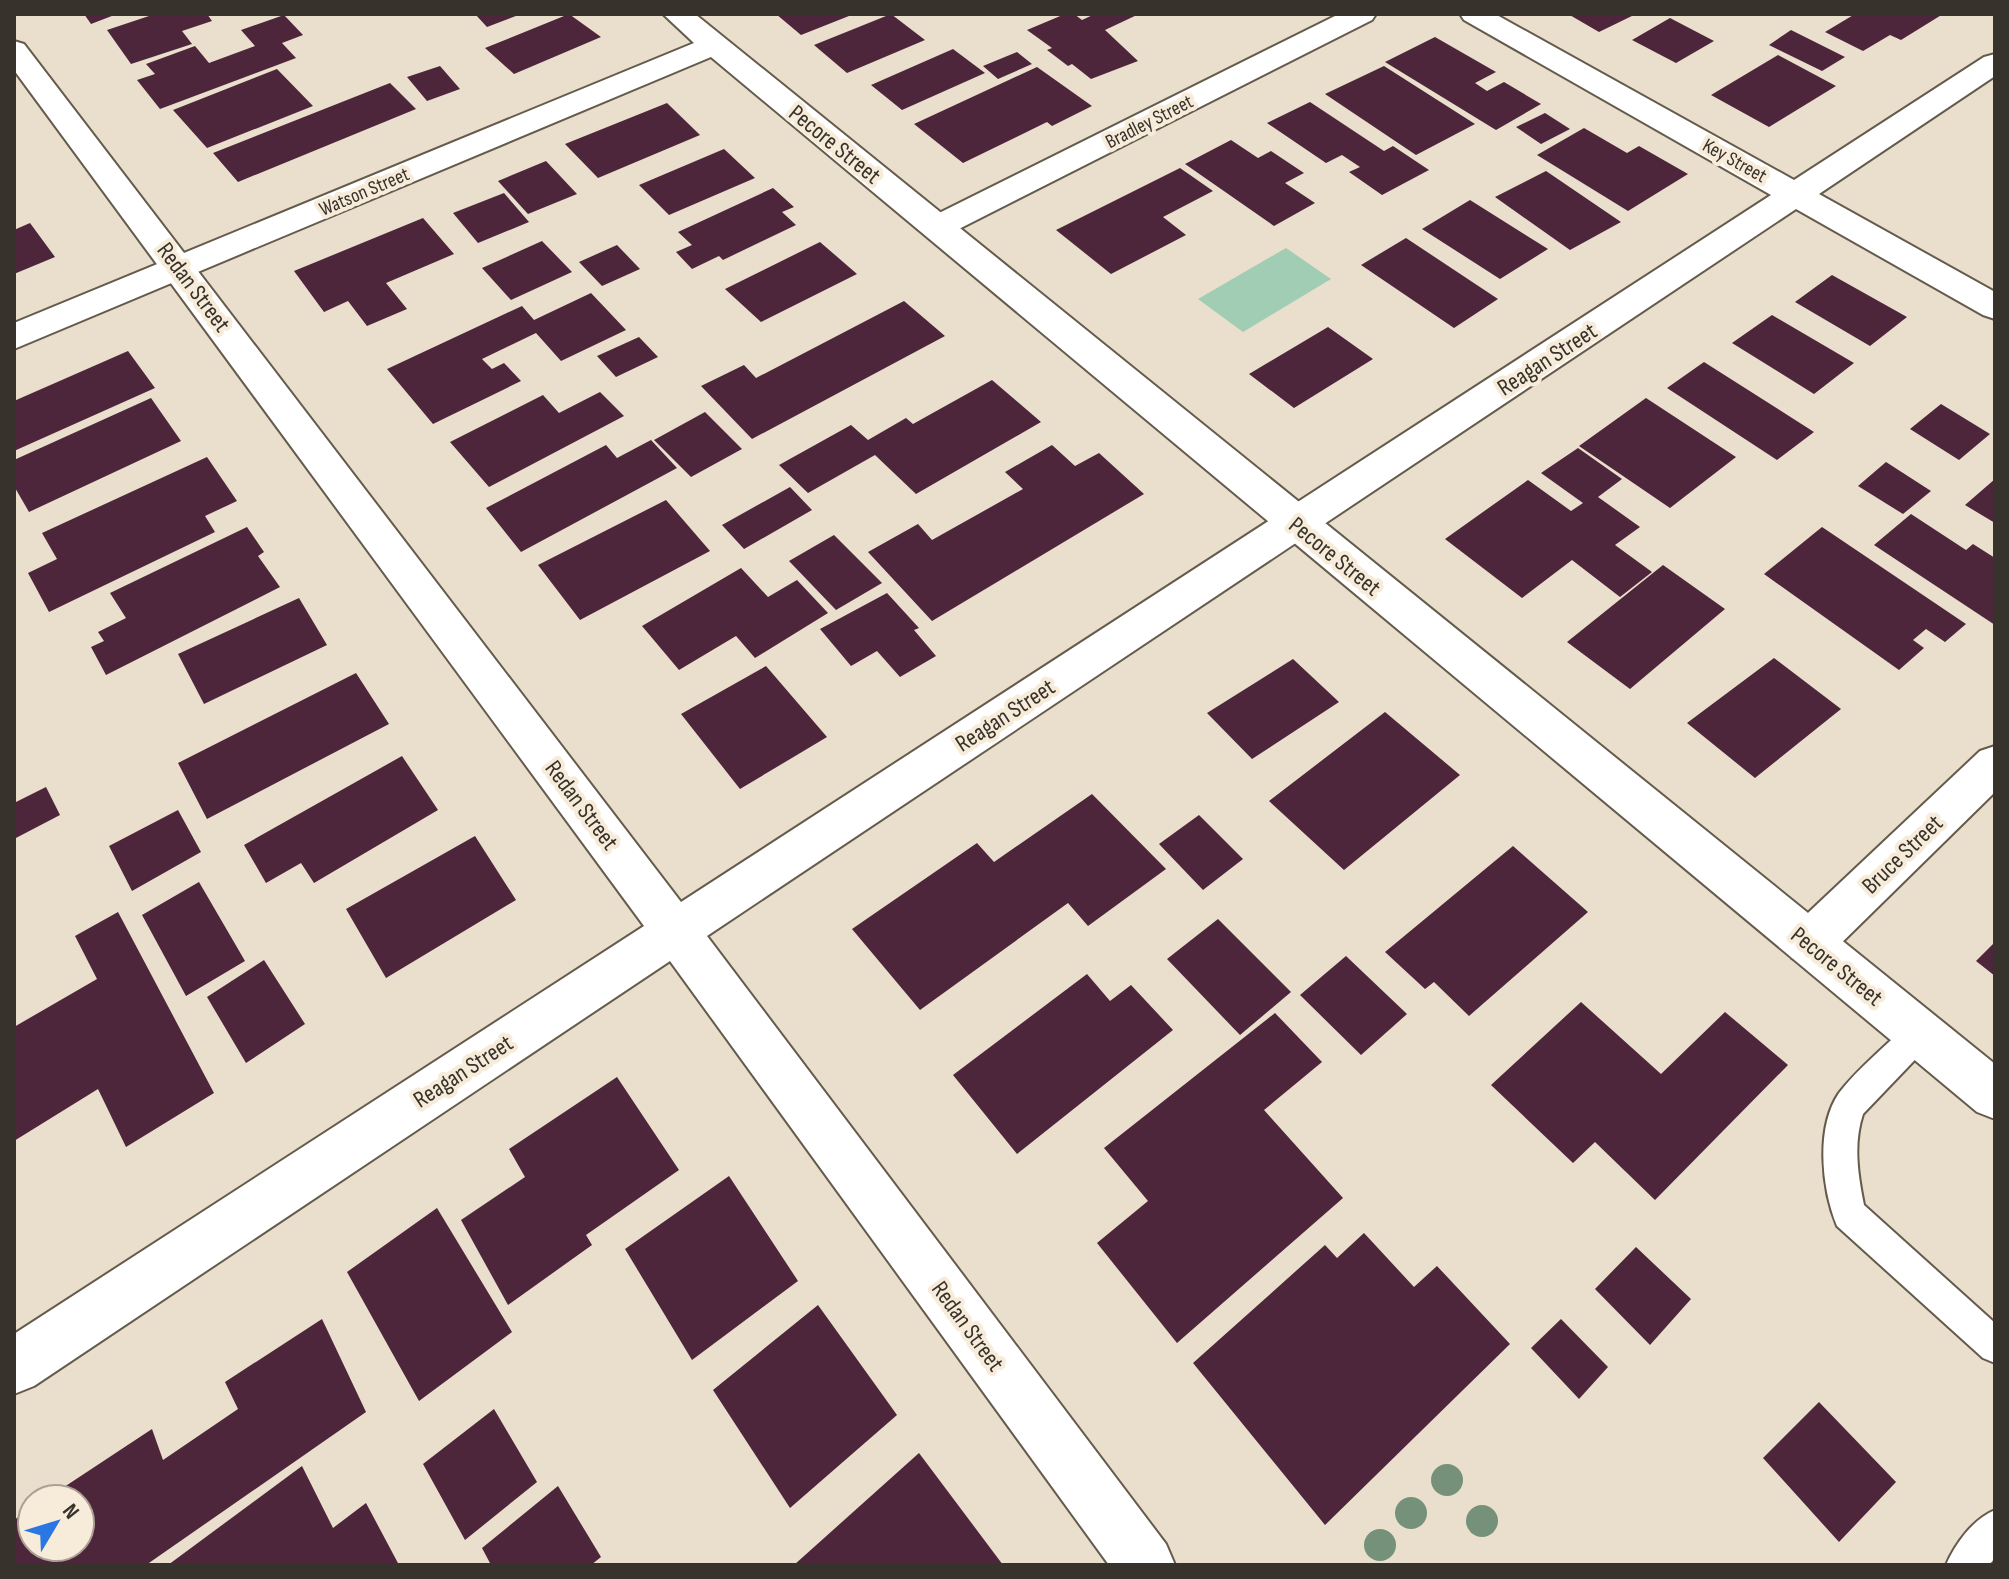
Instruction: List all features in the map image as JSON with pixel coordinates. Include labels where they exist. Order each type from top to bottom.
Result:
[{"type":"street","name":"Pecore Street","points":[[677,14],[1995,1095]]},
{"type":"street","name":"Bradley Street","points":[[937,227],[1362,14]]},
{"type":"street","name":"Key Street","points":[[1474,14],[1995,307]]},
{"type":"street","name":"Watson Street","points":[[14,337],[715,45]]},
{"type":"street","name":"Redan Street","points":[[14,50],[180,267],[1145,1565]]},
{"type":"street","name":"Reagan Street","points":[[14,1366],[1995,63]]},
{"type":"street","name":"Bruce Street","points":[[1809,943],[1995,764]]},
{"type":"lane","points":[[1920,1033],[1850,1105],[1843,1126],[1841,1151],[1842,1179],[1849,1214],[1995,1346]]},
{"type":"lane","points":[[1965,1565],[1995,1529]]},
{"type":"green space","points":[[1286,248],[1331,279],[1243,332],[1198,299]]},
{"type":"building","points":[[84,14],[117,14],[91,24]]},
{"type":"building","points":[[155,14],[207,14],[212,21],[182,31],[192,44],[131,64],[107,30]]},
{"type":"building","points":[[475,14],[521,14],[487,27]]},
{"type":"building","points":[[569,14],[601,37],[514,74],[485,48]]},
{"type":"building","points":[[776,14],[854,14],[801,35]]},
{"type":"building","points":[[891,14],[925,40],[847,73],[814,45]]},
{"type":"building","points":[[1065,14],[1074,14],[1082,20],[1095,14],[1139,14],[1105,30],[1138,61],[1091,79],[1072,64],[1068,66],[1047,50],[1052,48],[1027,30]]},
{"type":"building","points":[[1568,14],[1636,14],[1599,32]]},
{"type":"building","points":[[1855,14],[1943,14],[1901,40],[1890,35],[1863,51],[1825,32]]},
{"type":"building","points":[[284,15],[303,35],[282,43],[296,58],[160,109],[137,80],[155,74],[146,64],[195,46],[209,63],[255,46],[241,30]]},
{"type":"building","points":[[1670,18],[1714,41],[1676,63],[1632,40]]},
{"type":"building","points":[[1791,30],[1845,57],[1822,71],[1769,45]]},
{"type":"building","points":[[1435,37],[1496,72],[1475,83],[1487,91],[1504,82],[1541,104],[1496,130],[1385,62]]},
{"type":"building","points":[[953,49],[985,73],[902,110],[871,85]]},
{"type":"building","points":[[1017,52],[1032,64],[998,79],[983,66]]},
{"type":"building","points":[[1778,55],[1836,86],[1769,127],[1711,95]]},
{"type":"building","points":[[440,66],[460,89],[427,101],[407,77]]},
{"type":"building","points":[[1384,66],[1475,124],[1416,155],[1325,94]]},
{"type":"building","points":[[1037,67],[1092,106],[1052,126],[1047,122],[963,163],[914,124]]},
{"type":"building","points":[[277,69],[313,106],[207,148],[173,110]]},
{"type":"building","points":[[390,83],[416,109],[238,182],[213,153]]},
{"type":"building","points":[[1310,102],[1384,151],[1393,146],[1429,170],[1382,195],[1349,172],[1360,167],[1342,155],[1326,163],[1267,123]]},
{"type":"building","points":[[667,103],[700,135],[598,178],[565,144]]},
{"type":"building","points":[[1545,113],[1570,129],[1541,144],[1516,127]]},
{"type":"building","points":[[1584,128],[1627,153],[1639,146],[1688,174],[1628,211],[1537,155]]},
{"type":"building","points":[[1231,140],[1258,158],[1271,151],[1304,173],[1285,183],[1315,203],[1274,226],[1185,164]]},
{"type":"building","points":[[724,149],[755,178],[669,215],[639,185]]},
{"type":"building","points":[[546,161],[577,194],[528,214],[498,181]]},
{"type":"building","points":[[1180,168],[1213,191],[1163,217],[1186,235],[1111,274],[1056,230]]},
{"type":"building","points":[[1546,171],[1621,222],[1570,250],[1495,197]]},
{"type":"building","points":[[773,188],[794,207],[782,212],[796,225],[723,260],[719,256],[692,269],[676,252],[692,245],[678,232]]},
{"type":"building","points":[[504,193],[529,222],[478,243],[453,213]]},
{"type":"building","points":[[1470,200],[1548,249],[1500,279],[1422,229]]},
{"type":"building","points":[[423,218],[454,254],[386,283],[407,309],[367,326],[348,301],[324,312],[294,271]]},
{"type":"building","points":[[30,223],[55,257],[14,274],[14,230]]},
{"type":"building","points":[[1406,238],[1498,299],[1454,328],[1361,265]]},
{"type":"building","points":[[542,241],[572,272],[511,300],[482,268]]},
{"type":"building","points":[[820,242],[857,274],[761,322],[725,289]]},
{"type":"building","points":[[617,245],[640,269],[602,286],[579,262]]},
{"type":"building","points":[[1832,275],[1907,317],[1870,346],[1795,302]]},
{"type":"building","points":[[591,293],[626,330],[561,361],[536,333],[482,359],[492,369],[504,363],[521,381],[433,424],[387,369],[522,306],[534,320]]},
{"type":"building","points":[[904,301],[945,336],[752,439],[701,386],[744,365],[756,378]]},
{"type":"building","points":[[1772,315],[1854,363],[1814,394],[1732,343]]},
{"type":"building","points":[[1328,327],[1373,359],[1294,408],[1249,374]]},
{"type":"building","points":[[639,337],[658,357],[616,377],[597,356]]},
{"type":"building","points":[[128,351],[155,388],[14,451],[14,401]]},
{"type":"building","points":[[1704,362],[1814,432],[1777,460],[1667,388]]},
{"type":"building","points":[[992,380],[1041,422],[916,494],[875,455],[808,493],[779,465],[851,425],[868,440],[906,418],[913,424]]},
{"type":"building","points":[[600,392],[624,416],[489,487],[450,442],[543,395],[559,413]]},
{"type":"building","points":[[151,398],[181,441],[29,512],[14,486],[14,460]]},
{"type":"building","points":[[1646,398],[1736,457],[1670,508],[1579,446]]},
{"type":"building","points":[[1941,404],[1990,434],[1959,460],[1910,429]]},
{"type":"building","points":[[705,412],[742,449],[691,477],[654,440]]},
{"type":"building","points":[[651,440],[677,468],[521,552],[486,508],[606,445],[617,458]]},
{"type":"building","points":[[1052,445],[1075,466],[1099,453],[1144,494],[932,621],[868,552],[918,524],[932,540],[1023,489],[1005,472]]},
{"type":"building","points":[[1578,448],[1622,479],[1598,497],[1640,527],[1615,545],[1652,572],[1620,597],[1572,560],[1522,598],[1445,539],[1528,480],[1571,511],[1583,503],[1541,473]]},
{"type":"building","points":[[207,457],[237,501],[205,516],[215,532],[49,612],[28,573],[57,559],[42,533]]},
{"type":"building","points":[[1886,462],[1931,491],[1903,514],[1858,486]]},
{"type":"building","points":[[1995,479],[1995,523],[1965,505]]},
{"type":"building","points":[[790,487],[812,510],[744,549],[722,525]]},
{"type":"building","points":[[666,500],[710,551],[580,620],[538,565]]},
{"type":"building","points":[[1911,514],[1966,550],[1973,544],[1995,558],[1995,625],[1874,545]]},
{"type":"building","points":[[247,527],[264,552],[258,556],[280,587],[106,675],[91,647],[104,641],[98,632],[126,618],[110,593]]},
{"type":"building","points":[[1822,527],[1966,624],[1945,642],[1926,629],[1913,640],[1924,648],[1899,670],[1764,574]]},
{"type":"building","points":[[834,535],[882,583],[836,610],[789,561]]},
{"type":"building","points":[[1663,565],[1725,609],[1630,689],[1567,642]]},
{"type":"building","points":[[741,568],[768,597],[797,580],[828,613],[755,658],[736,636],[679,670],[642,626]]},
{"type":"building","points":[[887,593],[919,628],[914,630],[936,656],[900,677],[877,651],[851,666],[820,629]]},
{"type":"building","points":[[299,598],[327,645],[204,704],[178,654]]},
{"type":"building","points":[[1774,658],[1841,709],[1755,778],[1687,723]]},
{"type":"building","points":[[1293,659],[1339,702],[1252,759],[1207,713]]},
{"type":"building","points":[[766,666],[827,737],[740,789],[681,714]]},
{"type":"building","points":[[356,673],[389,724],[207,819],[178,763]]},
{"type":"building","points":[[1385,712],[1460,775],[1344,870],[1269,801]]},
{"type":"building","points":[[402,756],[438,810],[314,883],[301,863],[266,883],[244,845]]},
{"type":"building","points":[[46,787],[60,815],[14,839],[14,803]]},
{"type":"building","points":[[1092,794],[1166,869],[1088,926],[1068,903],[920,1010],[852,929],[977,843],[994,862]]},
{"type":"building","points":[[178,810],[201,852],[132,891],[109,846]]},
{"type":"building","points":[[1199,815],[1243,859],[1203,890],[1159,844]]},
{"type":"building","points":[[475,836],[516,900],[386,978],[346,909]]},
{"type":"building","points":[[1513,846],[1588,912],[1469,1016],[1434,982],[1425,989],[1385,952]]},
{"type":"building","points":[[199,882],[245,961],[186,996],[142,915]]},
{"type":"building","points":[[118,912],[214,1093],[126,1147],[98,1089],[14,1141],[14,1027],[97,979],[75,936]]},
{"type":"building","points":[[1218,919],[1291,992],[1240,1035],[1167,959]]},
{"type":"building","points":[[1995,942],[1995,976],[1976,961]]},
{"type":"building","points":[[1346,956],[1407,1014],[1361,1055],[1300,995]]},
{"type":"building","points":[[264,960],[305,1024],[246,1063],[207,997]]},
{"type":"building","points":[[1087,974],[1110,1001],[1131,985],[1173,1030],[1017,1154],[953,1075]]},
{"type":"building","points":[[1581,1002],[1661,1074],[1725,1012],[1788,1065],[1655,1200],[1595,1142],[1573,1163],[1491,1085]]},
{"type":"building","points":[[1275,1013],[1322,1062],[1264,1110],[1343,1198],[1177,1343],[1097,1243],[1148,1201],[1104,1148]]},
{"type":"building","points":[[617,1077],[679,1170],[586,1235],[592,1245],[508,1305],[461,1220],[525,1177],[509,1149]]},
{"type":"building","points":[[729,1176],[798,1281],[692,1360],[625,1249]]},
{"type":"building","points":[[437,1208],[512,1332],[419,1401],[347,1272]]},
{"type":"building","points":[[1364,1233],[1414,1287],[1437,1266],[1510,1344],[1325,1525],[1193,1363],[1325,1245],[1337,1258]]},
{"type":"building","points":[[1636,1247],[1691,1299],[1650,1345],[1595,1289]]},
{"type":"building","points":[[818,1305],[897,1415],[790,1508],[713,1390]]},
{"type":"building","points":[[322,1319],[366,1412],[146,1565],[14,1565],[16,1519],[16,1563],[96,1563],[96,1483],[70,1483],[152,1429],[163,1460],[238,1409],[225,1382]]},
{"type":"building","points":[[1561,1319],[1608,1367],[1579,1399],[1531,1348]]},
{"type":"building","points":[[1819,1402],[1896,1482],[1839,1542],[1763,1458]]},
{"type":"building","points":[[494,1409],[537,1482],[465,1540],[423,1464]]},
{"type":"building","points":[[919,1453],[1003,1565],[794,1565]]},
{"type":"building","points":[[302,1466],[333,1528],[366,1503],[399,1565],[168,1565]]},
{"type":"building","points":[[558,1486],[601,1557],[591,1565],[491,1565],[482,1548]]}]
